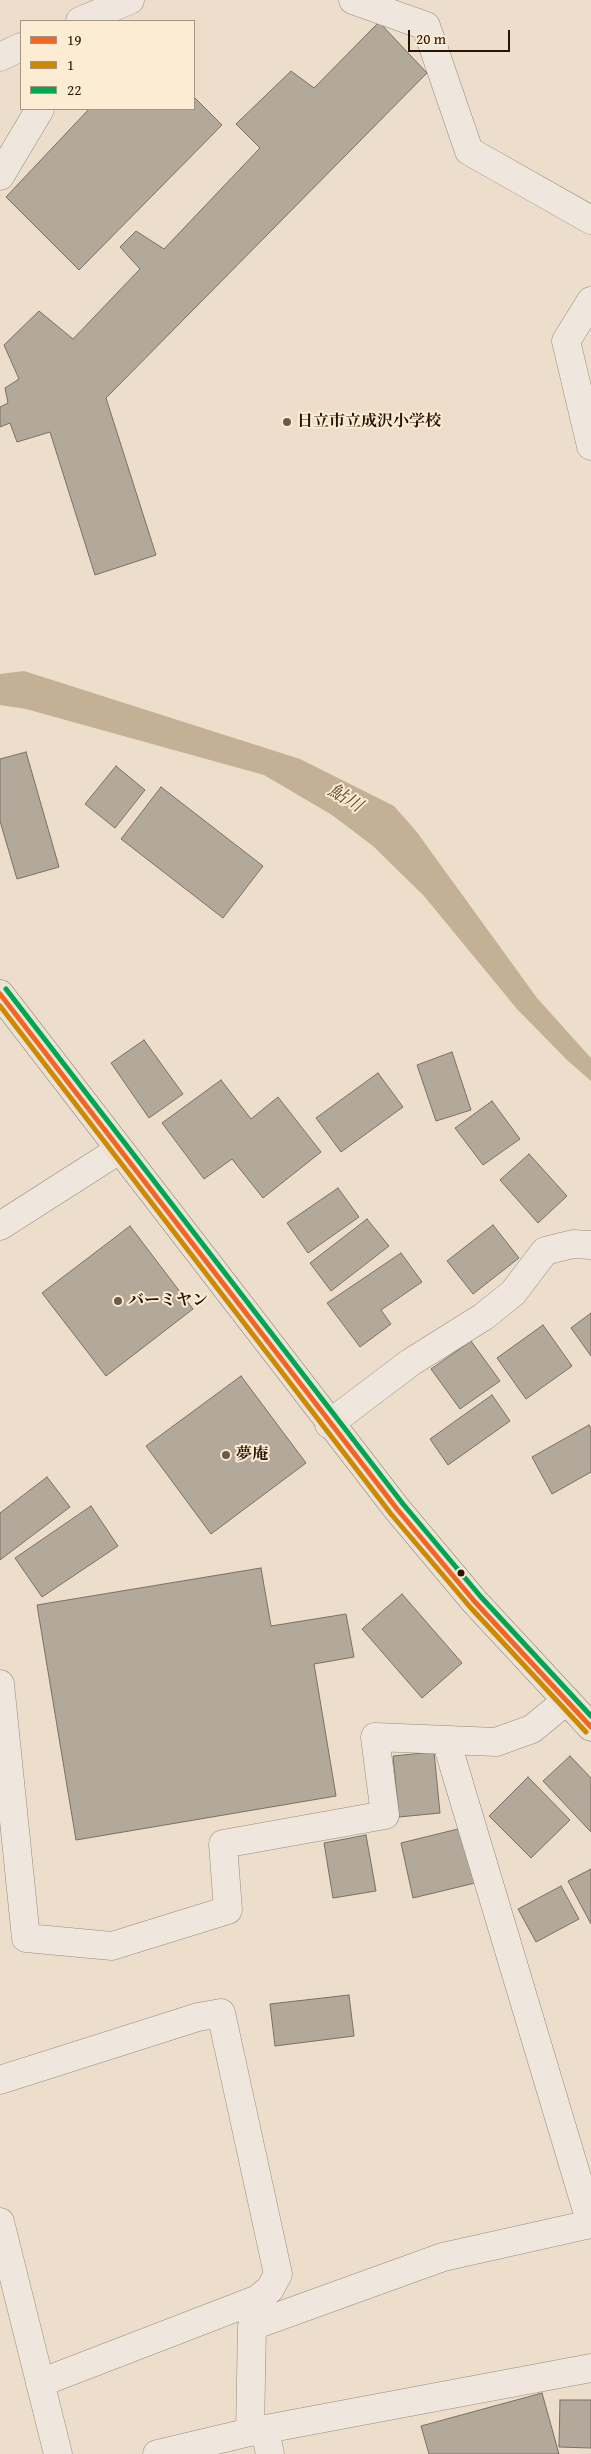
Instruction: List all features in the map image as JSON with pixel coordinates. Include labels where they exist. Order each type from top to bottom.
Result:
[{"type":"highway","points":[[0,994],[397,1510],[475,1602],[591,1727]]},
{"type":"street","points":[[91,14],[130,0]]},
{"type":"street","points":[[353,0],[426,26],[469,150],[591,220]]},
{"type":"street","points":[[0,57],[20,47]]},
{"type":"street","points":[[0,176],[39,110]]},
{"type":"street","points":[[591,301],[566,341],[591,446]]},
{"type":"street","points":[[0,1226],[119,1150]]},
{"type":"street","points":[[329,1424],[411,1362],[483,1317],[513,1293],[545,1251],[573,1244],[591,1245]]},
{"type":"street","points":[[0,1684],[26,1938],[112,1946],[228,1910],[223,1844],[385,1814],[375,1737],[496,1742],[532,1729],[566,1701]]},
{"type":"street","points":[[40,2383],[252,2313],[443,2257],[591,2224],[446,1740]]},
{"type":"street","points":[[0,2080],[198,2017],[221,2013],[278,2274],[270,2289],[252,2313],[262,2439]]},
{"type":"street","points":[[0,2222],[58,2454]]},
{"type":"street","points":[[157,2454],[262,2439],[591,2368]]},
{"type":"water","name":"鮎川","points":[[24,671],[300,759],[394,806],[416,831],[537,998],[591,1058],[591,1081],[567,1060],[517,1009],[424,896],[373,846],[332,815],[264,775],[26,709],[0,705],[0,674]]},
{"type":"building","points":[[379,22],[427,73],[106,398],[156,555],[95,575],[50,432],[17,442],[10,423],[0,427],[0,407],[8,403],[5,388],[19,379],[4,345],[39,311],[73,339],[140,269],[120,247],[136,231],[164,249],[260,148],[236,124],[291,71],[314,88]]},
{"type":"building","points":[[195,98],[222,125],[79,270],[6,197],[88,110],[195,110]]},
{"type":"building","points":[[26,752],[59,867],[17,879],[0,821],[0,759]]},
{"type":"building","points":[[116,766],[145,790],[115,828],[85,804]]},
{"type":"building","points":[[161,787],[263,866],[223,918],[121,839]]},
{"type":"building","points":[[144,1040],[183,1094],[149,1118],[111,1063]]},
{"type":"building","points":[[452,1052],[471,1110],[436,1121],[417,1065]]},
{"type":"building","points":[[378,1073],[403,1107],[341,1152],[316,1118]]},
{"type":"building","points":[[221,1080],[251,1119],[278,1097],[321,1152],[263,1198],[232,1159],[204,1179],[162,1123]]},
{"type":"building","points":[[492,1101],[520,1139],[483,1165],[455,1128]]},
{"type":"building","points":[[529,1154],[567,1196],[538,1223],[500,1180]]},
{"type":"building","points":[[338,1188],[359,1217],[308,1253],[287,1223]]},
{"type":"building","points":[[367,1219],[389,1246],[331,1291],[310,1263]]},
{"type":"building","points":[[493,1225],[519,1258],[473,1294],[447,1261]]},
{"type":"building","name":"バーミヤン","points":[[130,1226],[193,1309],[106,1376],[42,1293]]},
{"type":"building","points":[[401,1253],[422,1282],[381,1310],[391,1324],[360,1347],[327,1303]]},
{"type":"building","points":[[591,1313],[591,1356],[571,1328]]},
{"type":"building","points":[[543,1325],[572,1366],[526,1399],[497,1358]]},
{"type":"building","points":[[471,1341],[500,1381],[460,1409],[431,1369]]},
{"type":"building","name":"夢庵","points":[[241,1376],[306,1463],[211,1534],[146,1446]]},
{"type":"building","points":[[492,1395],[510,1421],[448,1465],[430,1439]]},
{"type":"building","points":[[589,1425],[591,1429],[591,1472],[552,1494],[532,1457]]},
{"type":"building","points":[[47,1477],[70,1507],[0,1560],[0,1513]]},
{"type":"building","points":[[91,1506],[118,1546],[42,1597],[15,1558]]},
{"type":"building","points":[[261,1568],[271,1626],[346,1614],[354,1657],[314,1664],[336,1796],[76,1840],[37,1605]]},
{"type":"building","points":[[402,1594],[462,1663],[422,1698],[362,1629]]},
{"type":"building","points":[[434,1752],[440,1813],[399,1817],[393,1756]]},
{"type":"building","points":[[570,1756],[591,1778],[591,1832],[543,1781]]},
{"type":"building","points":[[528,1777],[570,1820],[531,1858],[489,1816]]},
{"type":"building","points":[[462,1828],[475,1883],[413,1898],[401,1843]]},
{"type":"building","points":[[366,1835],[376,1891],[333,1898],[324,1843]]},
{"type":"building","points":[[591,1869],[591,1924],[568,1881]]},
{"type":"building","points":[[561,1886],[579,1919],[536,1942],[518,1909]]},
{"type":"building","points":[[349,1995],[354,2036],[275,2046],[270,2004]]},
{"type":"building","points":[[542,2393],[559,2454],[429,2454],[421,2426]]},
{"type":"building","points":[[560,2400],[591,2400],[591,2448],[559,2447]]},
{"type":"transit line","name":"22","points":[[6,989],[403,1504],[481,1597],[591,1716]]},
{"type":"transit line","name":"19","points":[[0,994],[397,1509],[475,1602],[591,1727]]},
{"type":"transit line","name":"1","points":[[0,1006],[391,1514],[470,1607],[586,1732]]},
{"type":"place","name":"日立市立成沢小学校","points":[[287,422]]},
{"type":"place","name":"バーミヤン","points":[[118,1301]]},
{"type":"place","name":"夢庵","points":[[226,1455]]}]
